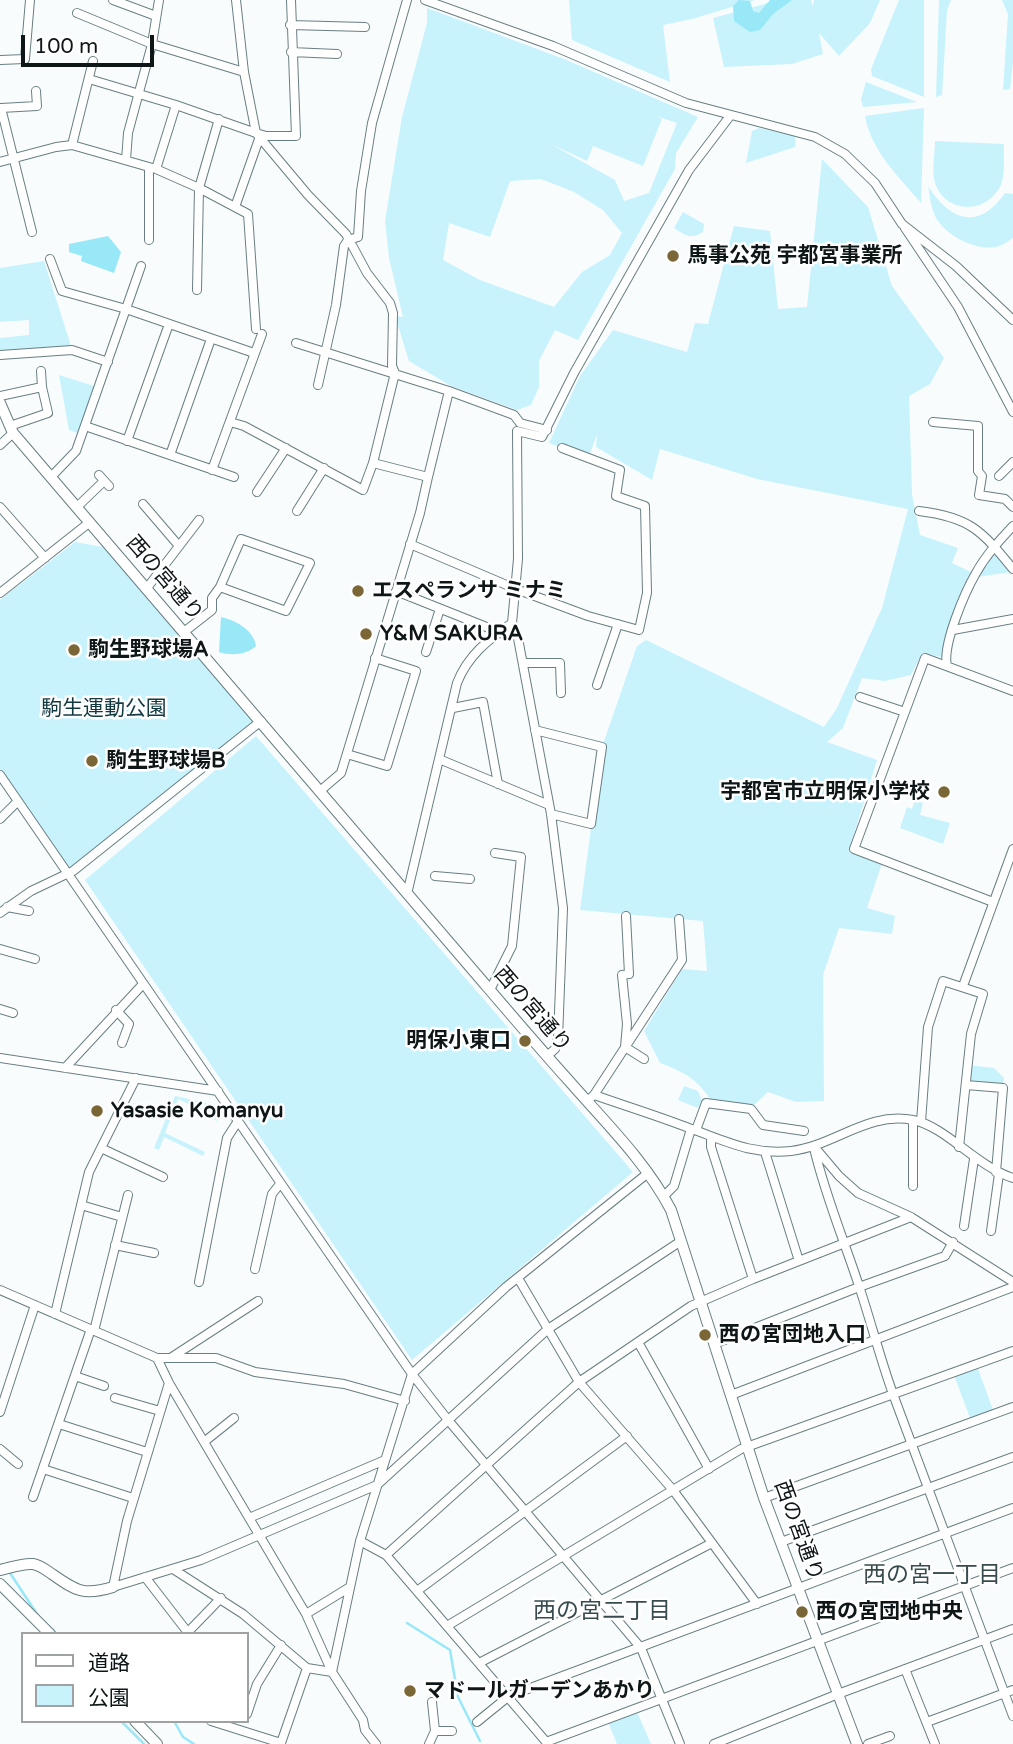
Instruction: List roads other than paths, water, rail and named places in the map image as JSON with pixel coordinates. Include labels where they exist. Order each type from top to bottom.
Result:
[{"type":"street","points":[[0,60],[25,59],[30,0]]},
{"type":"street","points":[[113,0],[156,16]]},
{"type":"street","points":[[126,160],[128,133],[152,44],[159,0]]},
{"type":"street","points":[[230,422],[244,426],[363,490],[373,463],[394,373],[393,313],[390,303],[367,273],[346,234],[258,136],[244,72],[236,0]]},
{"type":"street","points":[[89,79],[219,119],[258,136],[296,136],[291,0]]},
{"type":"street","points":[[318,385],[336,305],[344,246],[348,240],[358,237],[368,144],[407,0]]},
{"type":"street","points":[[425,0],[553,46],[686,103],[815,137],[845,154],[875,183],[958,307],[1013,412]]},
{"type":"street","points":[[77,13],[152,44],[244,72]]},
{"type":"street","points":[[290,25],[366,27]]},
{"type":"street","points":[[292,52],[337,54]]},
{"type":"street","points":[[72,145],[93,61]]},
{"type":"street","points":[[32,232],[1,108],[37,107],[36,91]]},
{"type":"street","points":[[149,240],[153,168],[176,105]]},
{"type":"street","points":[[519,427],[547,430],[574,373],[689,170],[730,116]]},
{"type":"street","points":[[197,290],[199,188],[219,119]]},
{"type":"street","points":[[234,207],[258,136]]},
{"type":"street","points":[[0,162],[72,145],[153,168],[248,214],[259,332],[212,470]]},
{"type":"street","points":[[902,224],[956,266],[1013,320]]},
{"type":"street","points":[[50,258],[62,291],[126,309],[254,353]]},
{"type":"street","points":[[51,477],[76,451],[141,266]]},
{"type":"street","points":[[127,441],[169,324]]},
{"type":"street","points":[[170,456],[211,339]]},
{"type":"street","points":[[296,344],[394,373],[514,415],[519,427],[516,589],[512,623],[517,633],[550,809],[564,917],[558,1039],[555,1049],[547,1056]]},
{"type":"street","points":[[0,355],[72,350],[108,362]]},
{"type":"street","points":[[0,445],[11,429],[48,413],[41,371]]},
{"type":"street","points":[[0,396],[42,387]]},
{"type":"street","points":[[320,791],[341,773],[410,544],[449,391]]},
{"type":"street","name":"西の宮通り","points":[[0,403],[11,429],[51,477],[547,1056],[590,1098],[664,1196],[671,1210],[764,1498],[857,1744]]},
{"type":"street","points":[[933,422],[978,426],[978,471],[982,476],[979,495],[1005,499],[1013,507]]},
{"type":"street","points":[[85,425],[234,477]]},
{"type":"street","points":[[410,544],[587,616],[639,630],[647,593],[645,506],[616,496],[620,470],[562,448]]},
{"type":"street","points":[[257,492],[286,449]]},
{"type":"street","points":[[999,476],[1013,462]]},
{"type":"street","points":[[373,463],[428,477]]},
{"type":"street","points":[[297,511],[324,468]]},
{"type":"street","points":[[77,507],[104,481]]},
{"type":"street","points":[[143,504],[179,546]]},
{"type":"street","points":[[0,507],[44,558]]},
{"type":"street","points":[[919,511],[964,521],[984,535],[1013,569]]},
{"type":"street","points":[[147,588],[199,520]]},
{"type":"street","points":[[0,593],[90,522]]},
{"type":"street","points":[[947,666],[945,658],[953,631],[975,574],[994,546],[1013,526]]},
{"type":"street","points":[[184,632],[212,610],[212,598],[220,587],[241,539],[310,563],[286,611],[220,587]]},
{"type":"street","points":[[396,591],[499,632]]},
{"type":"street","points":[[426,652],[440,609]]},
{"type":"street","points":[[953,631],[1013,619]]},
{"type":"street","points":[[407,894],[457,683],[464,666],[475,652],[512,623]]},
{"type":"street","points":[[597,684],[618,624]]},
{"type":"street","points":[[347,754],[387,766],[416,671],[375,658]]},
{"type":"street","points":[[993,902],[854,849],[925,658],[1013,690]]},
{"type":"street","points":[[523,663],[559,663],[561,693]]},
{"type":"street","points":[[860,697],[905,712]]},
{"type":"street","points":[[453,708],[483,702],[498,784]]},
{"type":"street","points":[[3,910],[31,891],[68,874],[261,721]]},
{"type":"street","points":[[439,759],[550,809],[592,824],[602,747],[535,730]]},
{"type":"street","points":[[0,775],[412,1374],[641,1648],[680,1744]]},
{"type":"street","points":[[0,819],[18,801]]},
{"type":"street","points":[[963,986],[1013,849]]},
{"type":"street","points":[[490,990],[513,946],[521,857],[495,853]]},
{"type":"street","points":[[435,876],[470,879]]},
{"type":"street","points":[[3,910],[29,911]]},
{"type":"street","points":[[625,1047],[627,1024],[622,975],[629,974],[626,916]]},
{"type":"street","points":[[679,919],[682,960],[590,1098],[765,1153],[814,1147],[874,1120],[897,1118],[917,1121],[997,1173],[1013,1178]]},
{"type":"street","points":[[0,949],[35,959]]},
{"type":"street","points":[[913,1186],[917,1121],[928,1027],[943,981],[983,994],[971,1034],[959,1147]]},
{"type":"street","points":[[65,1068],[143,984]]},
{"type":"street","points":[[0,1009],[13,1013]]},
{"type":"street","points":[[116,1010],[129,1024],[122,1043]]},
{"type":"street","points":[[625,1047],[644,1059]]},
{"type":"street","points":[[0,1058],[218,1091]]},
{"type":"street","points":[[55,1314],[89,1172],[103,1149],[136,1079]]},
{"type":"street","points":[[966,1085],[1003,1088],[991,1231]]},
{"type":"street","points":[[664,1196],[674,1186],[693,1129],[706,1103],[751,1109],[763,1125],[804,1131]]},
{"type":"street","points":[[199,1282],[227,1138],[238,1121]]},
{"type":"street","points":[[710,1137],[753,1279]]},
{"type":"street","points":[[814,1147],[858,1193],[911,1217],[953,1242],[1013,1285]]},
{"type":"street","points":[[814,1147],[820,1174],[893,1394],[985,1639],[1009,1691],[1013,1716]]},
{"type":"street","points":[[103,1149],[163,1177]]},
{"type":"street","points":[[765,1153],[799,1261]]},
{"type":"street","points":[[964,1226],[974,1159]]},
{"type":"street","points":[[332,1672],[360,1541],[412,1374],[518,1278],[648,1173]]},
{"type":"street","points":[[255,1269],[272,1194],[280,1184]]},
{"type":"street","points":[[33,1497],[93,1330],[128,1195]]},
{"type":"street","points":[[81,1205],[122,1217]]},
{"type":"street","points":[[386,1555],[579,1382],[700,1301],[911,1217]]},
{"type":"street","points":[[5,1569],[30,1563],[39,1565],[74,1589],[96,1592],[201,1560],[377,1485],[548,1329],[681,1241]]},
{"type":"street","points":[[714,1344],[945,1256],[953,1242]]},
{"type":"street","points":[[115,1245],[154,1253]]},
{"type":"street","points":[[518,1278],[579,1382],[673,1490],[757,1604]]},
{"type":"street","points":[[731,1395],[875,1342],[1013,1285]]},
{"type":"street","points":[[0,1290],[157,1358],[216,1358],[255,1372],[344,1384],[405,1401]]},
{"type":"street","points":[[170,1358],[258,1301]]},
{"type":"street","points":[[0,1412],[35,1305]]},
{"type":"street","points":[[638,1342],[709,1469]]},
{"type":"street","points":[[447,1626],[747,1447],[1013,1351]]},
{"type":"street","points":[[157,1358],[306,1614],[332,1672],[376,1744]]},
{"type":"street","points":[[75,1376],[104,1386]]},
{"type":"street","points":[[113,1587],[134,1498],[169,1382]]},
{"type":"street","points":[[115,1398],[160,1412]]},
{"type":"street","points":[[764,1498],[1013,1407]]},
{"type":"street","points":[[204,1442],[234,1418]]},
{"type":"street","points":[[59,1424],[148,1452]]},
{"type":"street","points":[[417,1591],[627,1436]]},
{"type":"street","points":[[0,1449],[18,1464]]},
{"type":"street","points":[[781,1542],[1013,1457]]},
{"type":"street","points":[[249,1518],[385,1461]]},
{"type":"street","points":[[43,1469],[134,1498]]},
{"type":"street","points":[[477,1722],[509,1696],[1013,1508]]},
{"type":"street","points":[[360,1541],[386,1555],[547,1743],[1013,1568]]},
{"type":"street","points":[[479,1663],[712,1542]]},
{"type":"street","points":[[173,1569],[220,1598],[307,1668],[332,1672]]},
{"type":"street","points":[[145,1577],[188,1632]]},
{"type":"street","points":[[0,1584],[48,1632]]},
{"type":"street","points":[[306,1614],[350,1587]]},
{"type":"street","points":[[190,1632],[220,1598]]},
{"type":"street","points":[[714,1744],[838,1694],[1013,1629]]},
{"type":"street","points":[[248,1711],[257,1684],[281,1645]]},
{"type":"street","points":[[217,1723],[281,1743],[307,1668]]},
{"type":"street","points":[[905,1669],[935,1744]]},
{"type":"street","points":[[927,1723],[1009,1691]]},
{"type":"street","points":[[429,1744],[435,1731],[432,1702]]},
{"type":"street","points":[[137,1723],[157,1744]]},
{"type":"street","points":[[242,1731],[244,1723]]},
{"type":"street","points":[[435,1731],[452,1731]]},
{"type":"street","points":[[868,1744],[890,1736]]},
{"type":"water","points":[[739,0],[750,1],[753,11],[759,13],[770,0],[792,0],[773,14],[760,30],[750,32],[734,21],[733,6]]},
{"type":"water","points":[[108,236],[121,252],[114,273],[81,261],[82,256],[69,252],[69,244]]},
{"type":"water","points":[[221,617],[243,627],[252,635],[256,646],[238,654],[219,652]]},
{"type":"waterway","points":[[8,1570],[39,1617]]},
{"type":"waterway","points":[[44,1622],[55,1632]]},
{"type":"waterway","points":[[407,1623],[450,1650],[458,1697],[480,1741]]},
{"type":"waterway","points":[[123,1723],[144,1744]]},
{"type":"waterway","points":[[175,1723],[183,1737],[194,1744]]},
{"type":"place","name":"馬事公苑 宇都宮事業所","points":[[673,256]]},
{"type":"place","name":"エスペランサ ミナミ","points":[[358,591]]},
{"type":"place","name":"Y&M SAKURA","points":[[366,634]]},
{"type":"place","name":"駒生野球場A","points":[[74,650]]},
{"type":"place","name":"駒生野球場B","points":[[92,761]]},
{"type":"place","name":"宇都宮市立明保小学校","points":[[944,792]]},
{"type":"place","name":"明保小東口","points":[[525,1041]]},
{"type":"place","name":"Yasasie Komanyu","points":[[97,1111]]},
{"type":"place","name":"西の宮団地入口","points":[[705,1335]]},
{"type":"place","name":"西の宮団地中央","points":[[802,1612]]},
{"type":"place","name":"マドールガーデンあかり","points":[[410,1691]]},
{"type":"district","name":"西の宮一丁目","points":[[932,1576]]},
{"type":"district","name":"西の宮二丁目","points":[[602,1612]]},
{"type":"park label","name":"駒生運動公園","points":[[104,709]]}]
